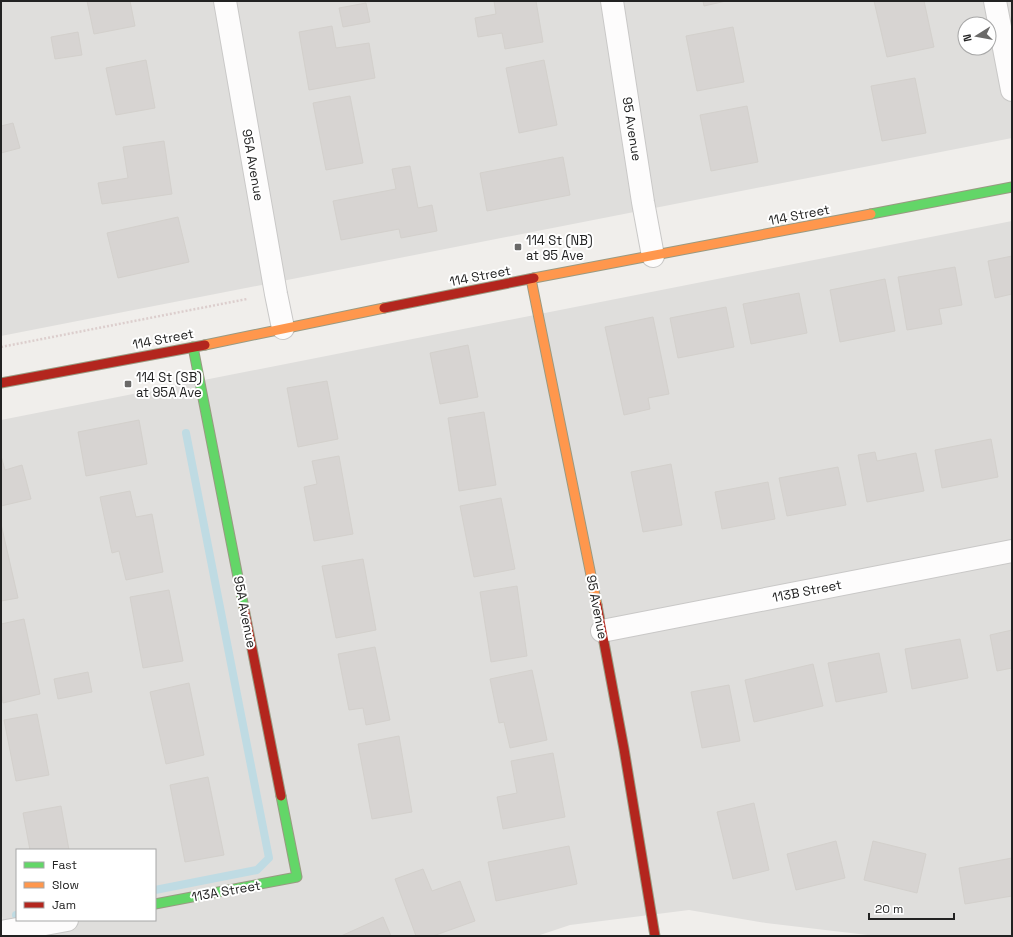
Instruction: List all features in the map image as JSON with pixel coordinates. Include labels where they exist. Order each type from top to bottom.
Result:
[{"type":"street","name":"95A Avenue","points":[[225,1],[283,328]]},
{"type":"street","name":"95 Avenue","points":[[612,1],[643,202],[653,256]]},
{"type":"street","points":[[996,1],[1012,90]]},
{"type":"street","name":"114 Street","points":[[1,383],[193,347],[531,279],[1012,187]]},
{"type":"street","name":"95 Avenue","points":[[531,279],[602,631],[624,749],[655,936]]},
{"type":"street","name":"95A Avenue","points":[[193,347],[297,878]]},
{"type":"street","name":"113B Street","points":[[602,631],[1012,551]]},
{"type":"street","name":"113A Street","points":[[156,904],[297,878]]},
{"type":"street","points":[[1,932],[62,921]]},
{"type":"path","points":[[1,347],[247,299]]},
{"type":"shaded area","points":[[1,1],[1012,1],[1012,138],[1,336]]},
{"type":"shaded area","points":[[1012,221],[1012,936],[876,936],[766,923],[689,910],[570,925],[537,936],[6,936],[1,911],[1,420]]},
{"type":"building","points":[[87,1],[130,1],[135,26],[94,34]]},
{"type":"building","points":[[494,1],[536,1],[543,42],[505,49],[502,33],[478,37],[475,18],[496,14]]},
{"type":"building","points":[[703,1],[726,1],[704,6]]},
{"type":"building","points":[[874,1],[924,1],[934,47],[887,57]]},
{"type":"building","points":[[366,3],[370,22],[343,27],[339,8]]},
{"type":"building","points":[[332,26],[336,48],[369,43],[375,78],[309,90],[299,32]]},
{"type":"building","points":[[733,27],[744,82],[697,91],[686,36]]},
{"type":"building","points":[[78,32],[82,55],[55,59],[51,37]]},
{"type":"building","points":[[146,60],[155,108],[116,115],[106,68]]},
{"type":"building","points":[[544,60],[557,125],[519,133],[506,68]]},
{"type":"building","points":[[915,78],[926,133],[882,141],[871,86]]},
{"type":"building","points":[[350,96],[363,163],[326,170],[313,103]]},
{"type":"building","points":[[747,106],[758,162],[711,171],[700,115]]},
{"type":"building","points":[[13,123],[20,148],[1,153],[1,126]]},
{"type":"building","points":[[164,141],[172,194],[102,204],[98,183],[128,178],[123,147]]},
{"type":"building","points":[[563,157],[570,195],[487,211],[480,173]]},
{"type":"building","points":[[410,166],[418,208],[432,205],[437,231],[401,238],[399,229],[341,240],[333,201],[396,189],[392,169]]},
{"type":"building","points":[[178,217],[189,262],[118,278],[107,233]]},
{"type":"building","points":[[1012,256],[1012,294],[995,298],[988,261]]},
{"type":"building","points":[[955,267],[962,305],[939,309],[942,324],[907,330],[898,277]]},
{"type":"building","points":[[885,279],[895,331],[840,342],[830,290]]},
{"type":"building","points":[[799,293],[807,333],[751,344],[743,304]]},
{"type":"building","points":[[726,307],[734,347],[678,358],[670,318]]},
{"type":"building","points":[[653,317],[669,394],[648,398],[650,409],[624,415],[605,327]]},
{"type":"building","points":[[468,345],[478,397],[440,404],[430,353]]},
{"type":"building","points":[[327,381],[338,439],[298,447],[287,388]]},
{"type":"building","points":[[484,412],[496,485],[459,491],[448,418]]},
{"type":"building","points":[[139,420],[147,464],[86,476],[78,432]]},
{"type":"building","points":[[991,439],[998,477],[942,488],[935,450]]},
{"type":"building","points":[[875,452],[877,461],[916,453],[924,491],[867,502],[858,455]]},
{"type":"building","points":[[1,456],[5,470],[22,465],[31,499],[1,506]]},
{"type":"building","points":[[339,456],[353,534],[314,541],[304,487],[317,484],[312,461]]},
{"type":"building","points":[[671,464],[682,525],[643,532],[631,472]]},
{"type":"building","points":[[838,467],[846,505],[787,516],[779,478]]},
{"type":"building","points":[[768,482],[775,519],[722,529],[715,492]]},
{"type":"building","points":[[130,491],[136,517],[152,514],[163,572],[126,580],[119,551],[112,553],[100,497]]},
{"type":"building","points":[[501,498],[515,569],[474,577],[460,506]]},
{"type":"building","points":[[1,524],[18,598],[1,601]]},
{"type":"building","points":[[363,559],[376,630],[336,638],[322,566]]},
{"type":"building","points":[[517,586],[527,656],[491,662],[480,592]]},
{"type":"building","points":[[169,590],[183,661],[143,668],[130,597]]},
{"type":"building","points":[[24,619],[40,694],[3,703],[1,691],[1,624]]},
{"type":"building","points":[[1012,630],[1012,668],[997,671],[990,635]]},
{"type":"building","points":[[960,639],[968,678],[912,689],[905,649]]},
{"type":"building","points":[[375,647],[390,720],[366,725],[363,708],[349,710],[338,654]]},
{"type":"building","points":[[879,653],[887,692],[836,702],[828,663]]},
{"type":"building","points":[[813,664],[823,706],[754,722],[745,680]]},
{"type":"building","points":[[532,670],[547,740],[510,748],[504,722],[499,723],[490,679]]},
{"type":"building","points":[[88,672],[92,692],[58,699],[54,679]]},
{"type":"building","points":[[189,683],[204,755],[166,764],[150,692]]},
{"type":"building","points":[[729,685],[740,741],[702,748],[691,692]]},
{"type":"building","points":[[37,714],[49,775],[16,781],[4,720]]},
{"type":"building","points":[[399,736],[412,812],[372,819],[358,744]]},
{"type":"building","points":[[553,753],[565,817],[503,829],[497,797],[517,793],[511,761]]},
{"type":"building","points":[[208,777],[224,855],[185,862],[170,785]]},
{"type":"building","points":[[754,803],[769,870],[733,879],[717,812]]},
{"type":"building","points":[[61,806],[69,849],[30,849],[23,813]]},
{"type":"building","points":[[836,841],[845,878],[796,890],[787,854]]},
{"type":"building","points":[[873,841],[926,854],[917,893],[864,880]]},
{"type":"building","points":[[569,846],[577,884],[496,901],[488,862]]},
{"type":"building","points":[[1012,858],[1012,896],[965,904],[959,868]]},
{"type":"building","points":[[423,869],[432,891],[460,881],[475,921],[433,936],[416,936],[395,879]]},
{"type":"building","points":[[383,917],[391,936],[341,936]]},
{"type":"waterway","points":[[156,890],[257,870],[269,858],[186,433]]},
{"type":"traffic: fast","points":[[871,214],[1012,187]]},
{"type":"traffic: fast","points":[[193,347],[244,608]]},
{"type":"traffic: fast","points":[[156,904],[297,877],[281,796]]},
{"type":"traffic: slow","points":[[534,278],[871,214]]},
{"type":"traffic: slow","points":[[531,279],[597,605]]},
{"type":"traffic: slow","points":[[205,345],[384,308]]},
{"type":"traffic: jam","points":[[384,308],[534,278]]},
{"type":"traffic: jam","points":[[1,383],[205,345]]},
{"type":"traffic: jam","points":[[597,605],[624,749],[655,936]]},
{"type":"traffic: jam","points":[[244,608],[281,796]]},
{"type":"place","name":"114 St (NB) at 95 Ave","points":[[518,247]]},
{"type":"place","name":"114 St (SB) at 95A Ave","points":[[128,384]]}]
